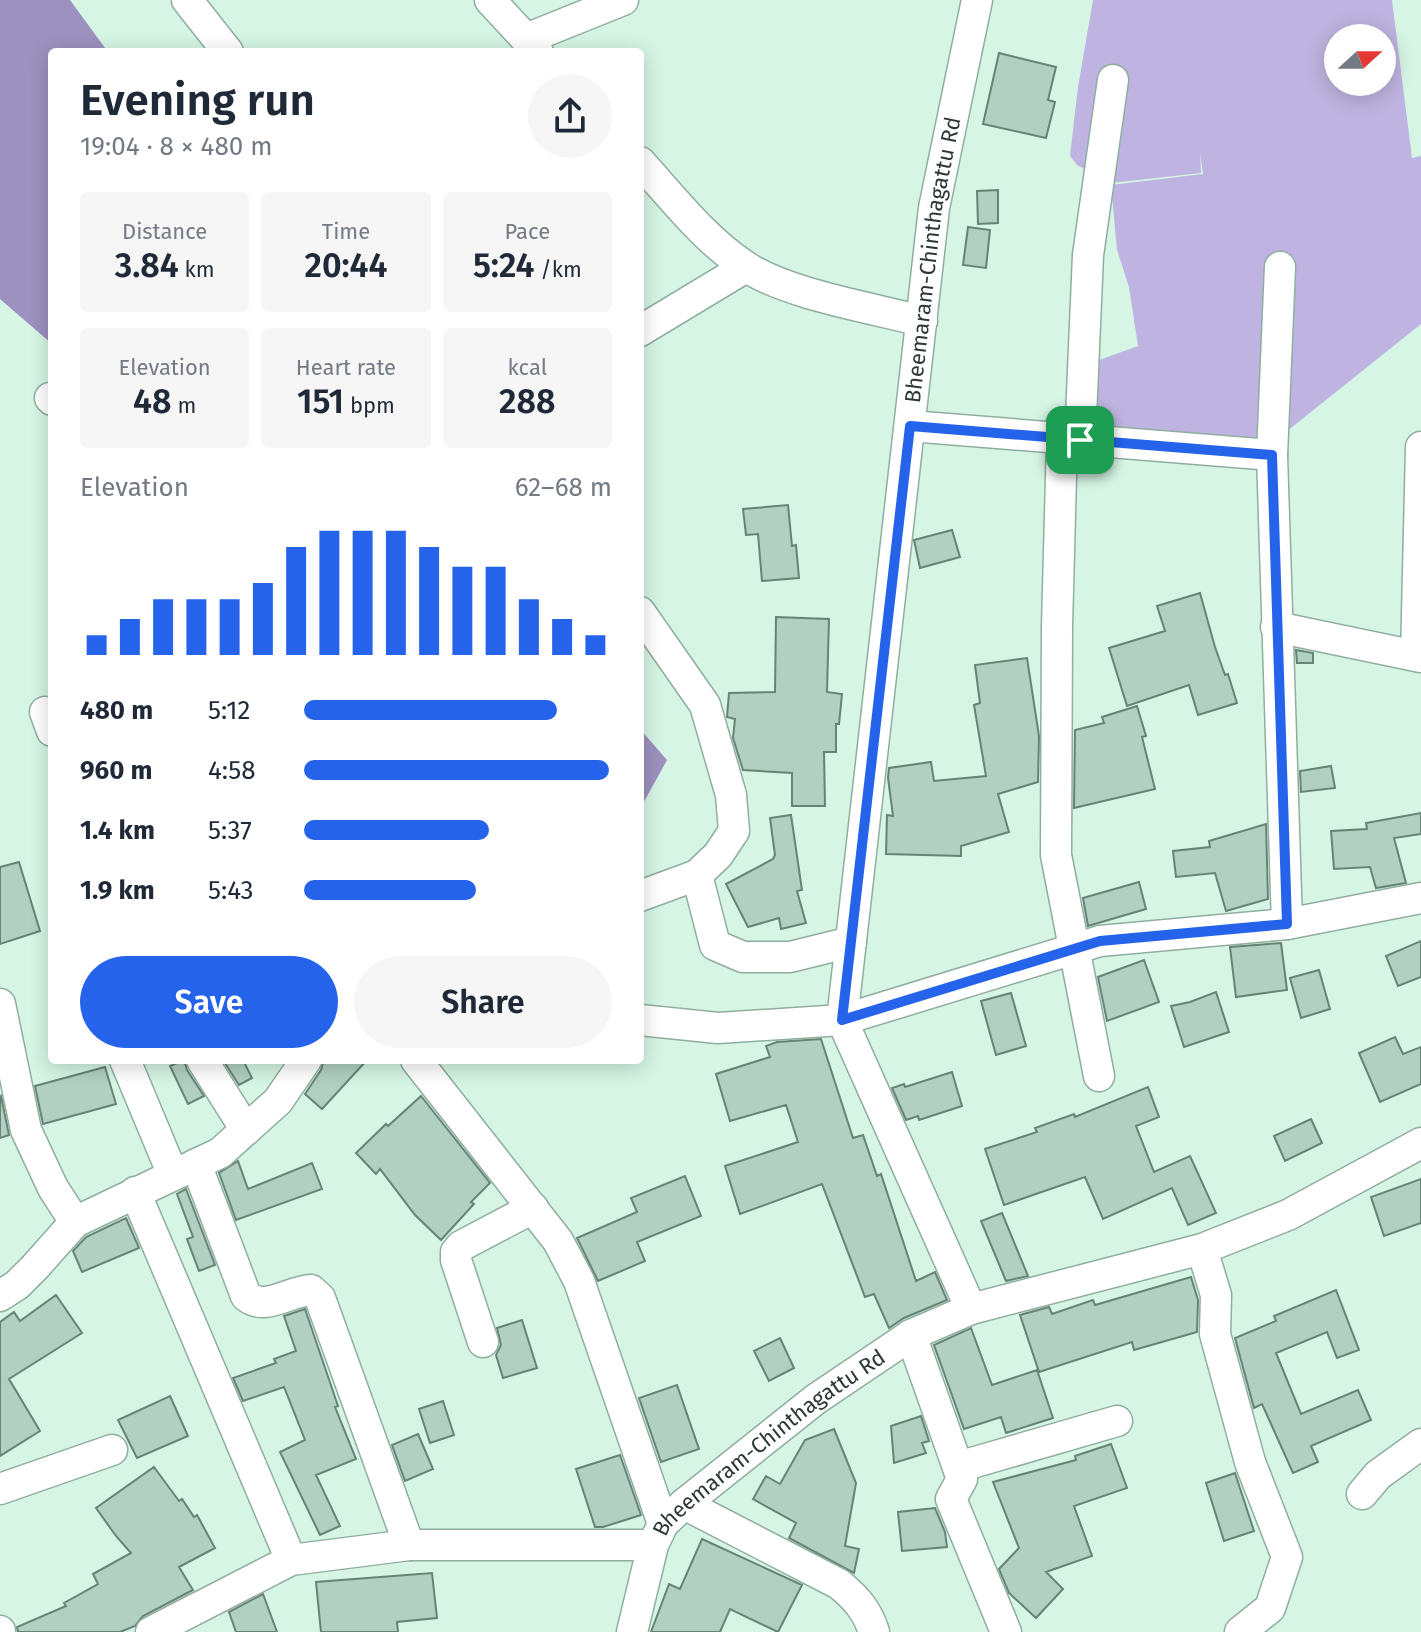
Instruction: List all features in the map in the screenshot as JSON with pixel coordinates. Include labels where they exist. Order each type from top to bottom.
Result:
[{"type":"street","points":[[187,0],[225,48]]},
{"type":"street","points":[[490,0],[532,46],[623,0]]},
{"type":"street","name":"Bheemaram-Chinthagattu Rd","points":[[842,1020],[934,208],[977,0]]},
{"type":"street","points":[[1099,1076],[1056,855],[1057,627],[1088,255],[1113,80]]},
{"type":"street","points":[[644,166],[716,245],[746,267],[770,280],[922,321]]},
{"type":"street","points":[[644,329],[746,267]]},
{"type":"street","points":[[1280,267],[1272,455],[1287,924]]},
{"type":"street","points":[[910,426],[1272,455]]},
{"type":"street","points":[[1276,627],[1419,657],[1421,447]]},
{"type":"street","points":[[644,618],[705,705],[731,795],[734,831],[718,855],[697,875],[644,895]]},
{"type":"street","points":[[697,875],[715,945],[743,957],[790,957],[851,942]]},
{"type":"street","points":[[644,1020],[718,1028],[842,1020],[1100,941],[1287,924],[1421,898]]},
{"type":"street","points":[[0,1004],[26,1130],[53,1188],[75,1222]]},
{"type":"street","points":[[842,1020],[971,1309]]},
{"type":"street","points":[[127,1064],[246,1296],[252,1301],[265,1303],[311,1290],[320,1298],[409,1545]]},
{"type":"street","points":[[205,1064],[246,1130]]},
{"type":"street","points":[[0,1296],[17,1285],[75,1222],[220,1153],[278,1101],[303,1064]]},
{"type":"street","points":[[419,1064],[558,1241],[579,1281],[667,1524]]},
{"type":"street","name":"Bheemaram-Chinthagattu Rd","points":[[632,1632],[667,1524],[816,1399],[911,1335],[971,1309],[1202,1249],[1288,1215],[1421,1143]]},
{"type":"street","points":[[135,1192],[291,1560]]},
{"type":"street","points":[[483,1342],[456,1252],[461,1246],[533,1208]]},
{"type":"street","points":[[1202,1249],[1216,1295],[1215,1334],[1230,1391],[1250,1462],[1287,1557],[1270,1608],[1240,1632]]},
{"type":"street","points":[[911,1335],[962,1479],[951,1499],[1006,1632]]},
{"type":"street","points":[[958,1467],[1117,1421]]},
{"type":"street","points":[[1362,1494],[1378,1475],[1421,1444]]},
{"type":"street","points":[[0,1489],[112,1450]]},
{"type":"street","points":[[151,1632],[291,1560],[409,1545],[667,1524],[839,1584],[855,1597],[868,1615],[874,1632]]},
{"type":"shaded area","points":[[0,0],[70,0],[105,48],[48,48],[48,341],[0,299]]},
{"type":"shaded area","points":[[1093,0],[1392,0],[1395,24],[1324,24],[1324,96],[1396,96],[1396,32],[1412,158],[1421,156],[1421,324],[1266,448],[1080,430],[1091,363],[1138,346],[1129,287],[1117,250],[1111,185],[1203,174],[1200,152],[1201,173],[1111,183],[1077,165],[1070,156]]},
{"type":"shaded area","points":[[644,734],[667,760],[644,802]]},
{"type":"building","points":[[999,53],[1056,67],[1048,100],[1055,102],[1046,138],[983,124]]},
{"type":"building","points":[[998,190],[998,223],[978,224],[977,191]]},
{"type":"building","points":[[968,227],[990,230],[986,268],[963,265]]},
{"type":"building","points":[[788,505],[799,578],[762,581],[758,534],[746,535],[743,509]]},
{"type":"building","points":[[952,530],[960,557],[920,568],[914,540]]},
{"type":"building","points":[[1200,593],[1215,647],[1237,703],[1198,715],[1189,685],[1127,706],[1109,648],[1165,631],[1157,606]]},
{"type":"building","points":[[776,617],[829,619],[827,692],[842,694],[839,724],[836,724],[836,752],[824,752],[825,806],[792,806],[792,773],[743,770],[733,738],[735,719],[727,717],[729,693],[775,692]]},
{"type":"building","points":[[1296,650],[1313,653],[1313,663],[1297,663]]},
{"type":"building","points":[[1027,658],[1039,736],[1038,782],[998,794],[1009,832],[961,846],[961,856],[886,854],[887,815],[893,816],[889,768],[931,762],[934,781],[986,776],[974,705],[980,703],[975,665]]},
{"type":"building","points":[[1137,706],[1146,736],[1142,737],[1155,789],[1074,808],[1075,730],[1104,723],[1102,717]]},
{"type":"building","points":[[1331,766],[1335,788],[1301,792],[1300,771]]},
{"type":"building","points":[[1421,813],[1421,834],[1394,838],[1406,883],[1376,888],[1370,867],[1334,869],[1331,831],[1367,829],[1366,823]]},
{"type":"building","points":[[791,815],[802,890],[797,891],[806,923],[781,929],[779,918],[748,927],[726,884],[773,859],[770,818]]},
{"type":"building","points":[[1266,824],[1268,899],[1226,911],[1215,873],[1176,877],[1173,851],[1210,847],[1209,841]]},
{"type":"building","points":[[19,862],[40,931],[0,944],[0,867]]},
{"type":"building","points":[[1139,882],[1146,909],[1088,926],[1083,898]]},
{"type":"building","points":[[1421,941],[1421,977],[1398,986],[1386,956]]},
{"type":"building","points":[[1281,943],[1287,990],[1236,997],[1230,947]]},
{"type":"building","points":[[1144,960],[1159,1002],[1107,1021],[1098,977]]},
{"type":"building","points":[[1319,970],[1330,1009],[1301,1018],[1290,978]]},
{"type":"building","points":[[1216,992],[1229,1032],[1184,1047],[1171,1006]]},
{"type":"building","points":[[1011,993],[1026,1046],[996,1055],[981,1001]]},
{"type":"building","points":[[1395,1037],[1403,1054],[1421,1047],[1421,1084],[1380,1102],[1359,1053]]},
{"type":"building","points":[[821,1039],[853,1138],[863,1135],[877,1176],[881,1174],[916,1281],[935,1272],[947,1300],[904,1318],[889,1328],[874,1294],[865,1297],[822,1184],[740,1214],[725,1166],[798,1142],[786,1105],[730,1121],[716,1074],[770,1057],[766,1046],[777,1042]]},
{"type":"building","points":[[185,1064],[204,1096],[188,1104],[170,1066]]},
{"type":"building","points":[[226,1064],[245,1064],[252,1078],[239,1085]]},
{"type":"building","points":[[323,1064],[363,1064],[322,1109],[305,1094]]},
{"type":"building","points":[[105,1067],[116,1104],[43,1124],[35,1086]]},
{"type":"building","points":[[952,1072],[962,1106],[919,1120],[918,1116],[906,1120],[892,1088]]},
{"type":"building","points":[[1148,1087],[1159,1117],[1136,1126],[1154,1172],[1190,1156],[1216,1213],[1188,1225],[1172,1188],[1103,1219],[1085,1177],[1004,1205],[985,1149],[1037,1132],[1035,1128],[1074,1114],[1075,1117]]},
{"type":"building","points":[[421,1096],[490,1183],[441,1240],[415,1215],[380,1169],[376,1174],[356,1153]]},
{"type":"building","points":[[0,1097],[9,1135],[0,1138]]},
{"type":"building","points":[[1311,1119],[1322,1143],[1285,1161],[1274,1136]]},
{"type":"building","points":[[238,1161],[248,1189],[312,1163],[322,1189],[236,1220],[219,1173]]},
{"type":"building","points":[[685,1176],[701,1216],[637,1242],[645,1261],[598,1281],[577,1238],[637,1212],[631,1198]]},
{"type":"building","points":[[1421,1179],[1421,1223],[1384,1236],[1371,1197]]},
{"type":"building","points":[[186,1189],[215,1265],[199,1271],[187,1239],[193,1237],[177,1194]]},
{"type":"building","points":[[1002,1213],[1028,1276],[1006,1281],[981,1221]]},
{"type":"building","points":[[126,1218],[139,1248],[82,1272],[73,1251],[86,1237]]},
{"type":"building","points":[[1191,1277],[1198,1300],[1197,1332],[1134,1350],[1132,1342],[1039,1372],[1020,1315],[1049,1307],[1052,1314],[1093,1300],[1095,1305]]},
{"type":"building","points":[[1336,1290],[1359,1350],[1337,1358],[1327,1332],[1276,1353],[1301,1414],[1358,1390],[1371,1420],[1311,1446],[1318,1462],[1293,1473],[1262,1404],[1254,1408],[1235,1338],[1276,1321],[1274,1316]]},
{"type":"building","points":[[56,1295],[82,1333],[9,1379],[40,1431],[0,1456],[0,1322],[14,1312],[20,1321]]},
{"type":"building","points":[[305,1309],[338,1406],[335,1407],[356,1459],[316,1475],[340,1526],[320,1535],[280,1452],[305,1440],[284,1387],[243,1401],[233,1378],[276,1363],[274,1359],[296,1351],[284,1316]]},
{"type":"building","points":[[522,1320],[537,1368],[503,1378],[496,1355],[501,1345],[497,1328]]},
{"type":"building","points":[[971,1328],[992,1385],[1037,1370],[1053,1418],[1006,1433],[1001,1417],[964,1429],[934,1345]]},
{"type":"building","points":[[780,1338],[794,1368],[769,1381],[754,1351]]},
{"type":"building","points":[[677,1385],[699,1449],[661,1462],[639,1398]]},
{"type":"building","points":[[170,1396],[188,1436],[137,1458],[118,1420]]},
{"type":"building","points":[[443,1401],[454,1435],[430,1443],[419,1409]]},
{"type":"building","points":[[921,1416],[929,1441],[922,1443],[926,1453],[894,1463],[891,1426]]},
{"type":"building","points":[[834,1429],[856,1483],[845,1546],[859,1549],[854,1573],[789,1538],[796,1523],[753,1499],[766,1476],[780,1484],[805,1440]]},
{"type":"building","points":[[418,1434],[433,1469],[405,1481],[392,1445]]},
{"type":"building","points":[[1111,1444],[1127,1488],[1074,1506],[1092,1556],[1046,1572],[1063,1589],[1036,1618],[1009,1593],[999,1569],[1019,1548],[993,1482],[1076,1460],[1075,1456]]},
{"type":"building","points":[[620,1455],[641,1515],[595,1527],[576,1469]]},
{"type":"building","points":[[154,1467],[179,1501],[182,1499],[194,1517],[197,1515],[215,1548],[179,1567],[193,1590],[120,1632],[18,1632],[17,1627],[66,1606],[64,1603],[98,1584],[93,1574],[131,1553],[96,1508]]},
{"type":"building","points":[[1235,1473],[1254,1531],[1224,1541],[1206,1483]]},
{"type":"building","points":[[935,1508],[945,1532],[947,1547],[902,1551],[898,1512]]},
{"type":"building","points":[[702,1539],[802,1585],[778,1632],[730,1609],[720,1632],[651,1632],[669,1584],[680,1589]]},
{"type":"building","points":[[432,1573],[437,1618],[397,1622],[398,1632],[321,1632],[316,1582]]},
{"type":"building","points":[[263,1594],[277,1632],[236,1632],[229,1612]]},
{"type":"route","points":[[910,426],[1080,440],[1272,455],[1287,924],[1100,941],[842,1020],[910,426]]}]
